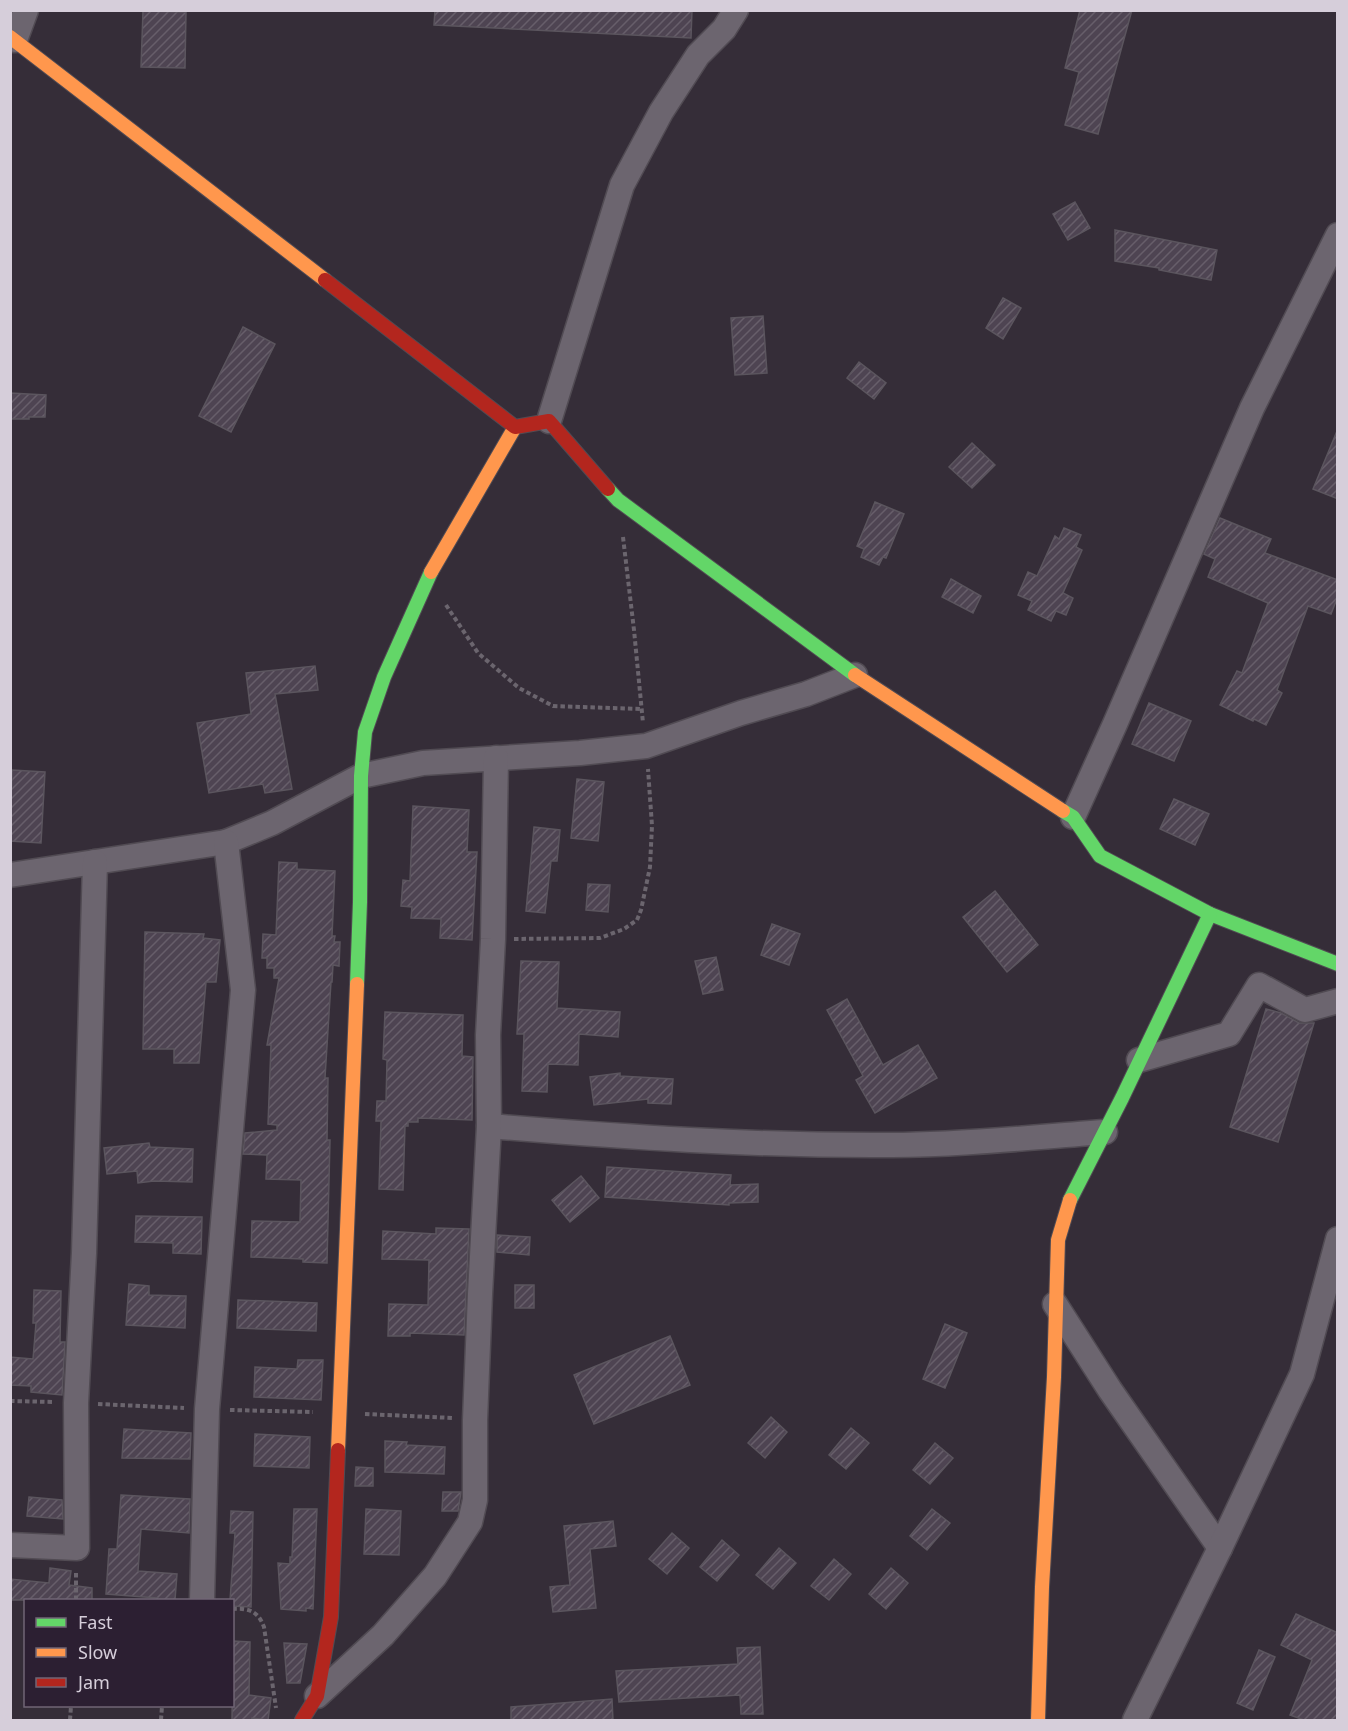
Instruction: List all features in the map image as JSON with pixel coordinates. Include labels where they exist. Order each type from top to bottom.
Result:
[{"type":"street","points":[[26,10],[13,39],[515,427],[549,421]]},
{"type":"street","points":[[549,421],[622,185],[661,112],[698,55],[731,14]]},
{"type":"street","points":[[1073,817],[1252,408],[1338,235]]},
{"type":"street","points":[[549,421],[618,500],[855,675],[1073,817],[1100,856],[1210,914],[1338,964]]},
{"type":"street","points":[[317,1696],[331,1617],[336,1534],[360,902],[361,776],[365,732],[384,677],[428,577],[515,427]]},
{"type":"street","points":[[10,875],[226,842],[272,823],[361,776],[423,763],[580,753],[646,746],[741,713],[806,694],[855,675]]},
{"type":"street","points":[[303,1720],[317,1696],[391,1626],[435,1576],[470,1522],[475,1500],[476,1420],[489,1126],[488,1035],[493,939],[496,758]]},
{"type":"street","points":[[202,1599],[207,1409],[243,990],[226,842]]},
{"type":"street","points":[[10,1545],[77,1548],[76,1403],[84,1241],[95,862]]},
{"type":"street","points":[[1038,1720],[1058,1240],[1071,1196],[1189,963],[1210,914]]},
{"type":"street","points":[[1139,1060],[1229,1034],[1259,986],[1305,1010],[1338,1001]]},
{"type":"street","points":[[489,1126],[796,1145],[895,1145],[1105,1132]]},
{"type":"street","points":[[1135,1720],[1302,1374],[1338,1239]]},
{"type":"street","points":[[1055,1304],[1110,1390],[1220,1548]]},
{"type":"path","points":[[493,939],[600,938],[624,929],[637,920],[641,910],[650,867],[652,816],[634,630],[622,536]]},
{"type":"path","points":[[428,577],[478,653],[519,688],[553,706],[641,709]]},
{"type":"path","points":[[10,1401],[476,1420]]},
{"type":"path","points":[[76,1599],[77,1548]]},
{"type":"path","points":[[234,1608],[246,1608],[256,1613],[261,1619],[276,1710]]},
{"type":"building","points":[[435,10],[692,10],[691,38],[434,25]]},
{"type":"building","points":[[1080,10],[1132,10],[1098,134],[1065,125],[1079,72],[1065,68]]},
{"type":"building","points":[[143,11],[186,12],[185,68],[141,67]]},
{"type":"building","points":[[1075,202],[1090,228],[1068,240],[1053,214]]},
{"type":"building","points":[[1115,230],[1217,250],[1211,280],[1115,261]]},
{"type":"building","points":[[1003,298],[1021,308],[1003,339],[986,328]]},
{"type":"building","points":[[763,316],[767,373],[735,375],[731,318]]},
{"type":"building","points":[[243,327],[275,344],[231,432],[199,416]]},
{"type":"building","points":[[859,362],[886,383],[874,399],[847,378]]},
{"type":"building","points":[[10,393],[46,395],[45,417],[10,419]]},
{"type":"building","points":[[1338,431],[1338,499],[1313,489]]},
{"type":"building","points":[[972,443],[995,465],[972,488],[949,467]]},
{"type":"building","points":[[875,502],[904,514],[886,558],[883,557],[879,565],[861,557],[864,549],[857,546]]},
{"type":"building","points":[[1220,518],[1271,539],[1265,553],[1338,580],[1338,596],[1331,614],[1308,606],[1277,690],[1282,693],[1266,725],[1220,705],[1237,671],[1242,673],[1268,603],[1208,577],[1215,559],[1204,554]]},
{"type":"building","points":[[1064,528],[1081,535],[1076,547],[1082,550],[1063,593],[1073,598],[1066,615],[1056,611],[1051,621],[1028,610],[1032,601],[1018,595],[1028,572],[1037,576],[1055,536],[1059,539]]},
{"type":"building","points":[[951,579],[981,596],[973,613],[942,597]]},
{"type":"building","points":[[315,666],[318,690],[275,694],[292,789],[265,793],[263,784],[209,793],[197,723],[251,714],[246,673]]},
{"type":"building","points":[[1149,703],[1191,721],[1174,761],[1132,744]]},
{"type":"building","points":[[12,770],[45,772],[41,843],[10,841]]},
{"type":"building","points":[[577,779],[604,782],[598,841],[571,838]]},
{"type":"building","points":[[1174,799],[1209,814],[1195,845],[1160,829]]},
{"type":"building","points":[[413,806],[469,810],[467,852],[477,852],[472,940],[440,938],[441,919],[411,918],[412,907],[401,906],[403,880],[410,881]]},
{"type":"building","points":[[534,827],[560,830],[557,861],[551,861],[545,913],[526,911]]},
{"type":"building","points":[[279,862],[297,863],[297,869],[335,871],[332,936],[335,936],[334,942],[340,942],[339,966],[333,965],[331,982],[325,1078],[328,1078],[327,1140],[330,1140],[327,1263],[303,1262],[303,1259],[251,1257],[252,1221],[300,1222],[301,1180],[266,1179],[267,1155],[243,1154],[245,1133],[277,1130],[277,1125],[268,1124],[271,1045],[267,1045],[279,978],[274,978],[274,968],[267,968],[267,958],[262,958],[263,934],[276,935]]},
{"type":"building","points":[[588,884],[610,885],[608,912],[586,910]]},
{"type":"building","points":[[995,891],[1038,945],[1007,972],[963,917]]},
{"type":"building","points":[[772,924],[800,934],[789,965],[761,955]]},
{"type":"building","points":[[145,932],[204,934],[203,938],[220,940],[216,982],[206,982],[199,1063],[174,1063],[174,1049],[143,1049]]},
{"type":"building","points":[[716,957],[723,990],[703,994],[695,961]]},
{"type":"building","points":[[521,961],[559,962],[557,1008],[620,1012],[618,1037],[579,1034],[578,1065],[548,1064],[547,1092],[522,1091],[524,1034],[517,1034]]},
{"type":"building","points":[[847,999],[883,1065],[918,1045],[937,1078],[875,1113],[856,1080],[863,1076],[827,1010]]},
{"type":"building","points":[[1266,1009],[1281,1013],[1299,1023],[1314,1023],[1278,1142],[1230,1127]]},
{"type":"building","points":[[385,1012],[463,1015],[462,1056],[473,1057],[472,1120],[418,1118],[418,1122],[408,1122],[408,1126],[405,1126],[403,1190],[379,1189],[381,1121],[376,1121],[377,1101],[386,1101],[387,1060],[383,1059]]},
{"type":"building","points":[[620,1073],[620,1076],[673,1079],[671,1104],[648,1103],[648,1099],[594,1105],[590,1077]]},
{"type":"building","points":[[149,1143],[150,1147],[193,1149],[192,1182],[138,1183],[137,1171],[107,1174],[104,1148]]},
{"type":"building","points":[[607,1167],[731,1175],[730,1185],[758,1184],[758,1202],[729,1203],[729,1205],[605,1197]]},
{"type":"building","points":[[581,1176],[599,1198],[570,1222],[552,1200]]},
{"type":"building","points":[[136,1216],[202,1217],[201,1254],[173,1253],[173,1243],[135,1242]]},
{"type":"building","points":[[436,1228],[469,1229],[464,1335],[410,1333],[410,1336],[388,1336],[389,1304],[428,1305],[429,1260],[382,1259],[383,1231],[436,1234]]},
{"type":"building","points":[[497,1235],[530,1237],[529,1255],[497,1252]]},
{"type":"building","points":[[129,1284],[149,1286],[149,1295],[186,1296],[185,1328],[126,1325]]},
{"type":"building","points":[[515,1285],[534,1285],[534,1308],[515,1308]]},
{"type":"building","points":[[34,1290],[61,1291],[60,1342],[65,1342],[62,1395],[31,1392],[31,1386],[10,1385],[10,1357],[33,1359],[36,1323],[33,1323]]},
{"type":"building","points":[[238,1300],[317,1303],[316,1331],[237,1328]]},
{"type":"building","points":[[945,1324],[967,1333],[945,1388],[923,1379]]},
{"type":"building","points":[[670,1336],[690,1385],[594,1424],[574,1375]]},
{"type":"building","points":[[298,1360],[323,1360],[321,1400],[254,1397],[255,1367],[297,1369]]},
{"type":"building","points":[[771,1417],[787,1432],[765,1458],[748,1443]]},
{"type":"building","points":[[851,1428],[869,1443],[846,1469],[829,1455]]},
{"type":"building","points":[[124,1429],[191,1433],[190,1459],[122,1458]]},
{"type":"building","points":[[255,1434],[310,1437],[309,1468],[254,1466]]},
{"type":"building","points":[[385,1441],[407,1442],[406,1445],[445,1447],[444,1474],[385,1472]]},
{"type":"building","points":[[935,1443],[953,1458],[930,1484],[913,1470]]},
{"type":"building","points":[[356,1467],[373,1468],[373,1486],[355,1486]]},
{"type":"building","points":[[443,1492],[461,1492],[458,1511],[442,1511]]},
{"type":"building","points":[[121,1495],[190,1499],[189,1533],[141,1529],[138,1571],[177,1574],[175,1599],[106,1594],[109,1549],[117,1549]]},
{"type":"building","points":[[29,1497],[62,1500],[63,1519],[27,1516]]},
{"type":"building","points":[[294,1509],[317,1509],[313,1609],[306,1608],[306,1611],[281,1609],[278,1563],[290,1564]]},
{"type":"building","points":[[366,1509],[401,1511],[399,1555],[364,1554]]},
{"type":"building","points":[[932,1509],[950,1523],[927,1550],[910,1536]]},
{"type":"building","points":[[231,1511],[253,1512],[251,1607],[234,1606],[234,1599],[230,1599],[235,1533],[230,1533]]},
{"type":"building","points":[[613,1521],[616,1546],[590,1549],[596,1608],[553,1612],[550,1587],[570,1585],[564,1526]]},
{"type":"building","points":[[672,1533],[689,1548],[667,1574],[649,1559]]},
{"type":"building","points":[[722,1540],[739,1555],[717,1581],[700,1567]]},
{"type":"building","points":[[779,1548],[796,1563],[773,1589],[756,1575]]},
{"type":"building","points":[[834,1559],[851,1574],[829,1600],[811,1586]]},
{"type":"building","points":[[50,1568],[71,1571],[69,1585],[92,1588],[92,1599],[10,1600],[10,1579],[49,1583]]},
{"type":"building","points":[[891,1568],[908,1583],[886,1609],[869,1594]]},
{"type":"building","points":[[1296,1614],[1338,1633],[1338,1720],[1304,1720],[1290,1715],[1312,1660],[1281,1645]]},
{"type":"building","points":[[234,1641],[250,1642],[249,1695],[271,1698],[268,1720],[252,1718],[252,1720],[232,1720]]},
{"type":"building","points":[[284,1643],[307,1644],[300,1683],[287,1683]]},
{"type":"building","points":[[760,1647],[763,1714],[741,1714],[740,1695],[619,1702],[616,1671],[738,1664],[737,1648]]},
{"type":"building","points":[[1259,1650],[1275,1657],[1253,1710],[1237,1703]]},
{"type":"building","points":[[612,1699],[613,1720],[511,1720],[511,1707]]},
{"type":"traffic: fast","points":[[608,489],[618,500],[855,675]]},
{"type":"traffic: fast","points":[[357,984],[361,776],[365,732],[384,677],[431,572]]},
{"type":"traffic: fast","points":[[1063,811],[1073,817],[1100,856],[1210,914],[1338,964]]},
{"type":"traffic: fast","points":[[1070,1200],[1122,1098],[1210,914]]},
{"type":"traffic: slow","points":[[10,37],[325,280]]},
{"type":"traffic: slow","points":[[431,572],[515,427]]},
{"type":"traffic: slow","points":[[855,675],[1063,811]]},
{"type":"traffic: slow","points":[[338,1450],[357,984]]},
{"type":"traffic: slow","points":[[1038,1720],[1058,1240],[1070,1200]]},
{"type":"traffic: jam","points":[[325,280],[515,427],[549,421],[608,489]]},
{"type":"traffic: jam","points":[[302,1720],[317,1696],[331,1617],[338,1450]]}]
